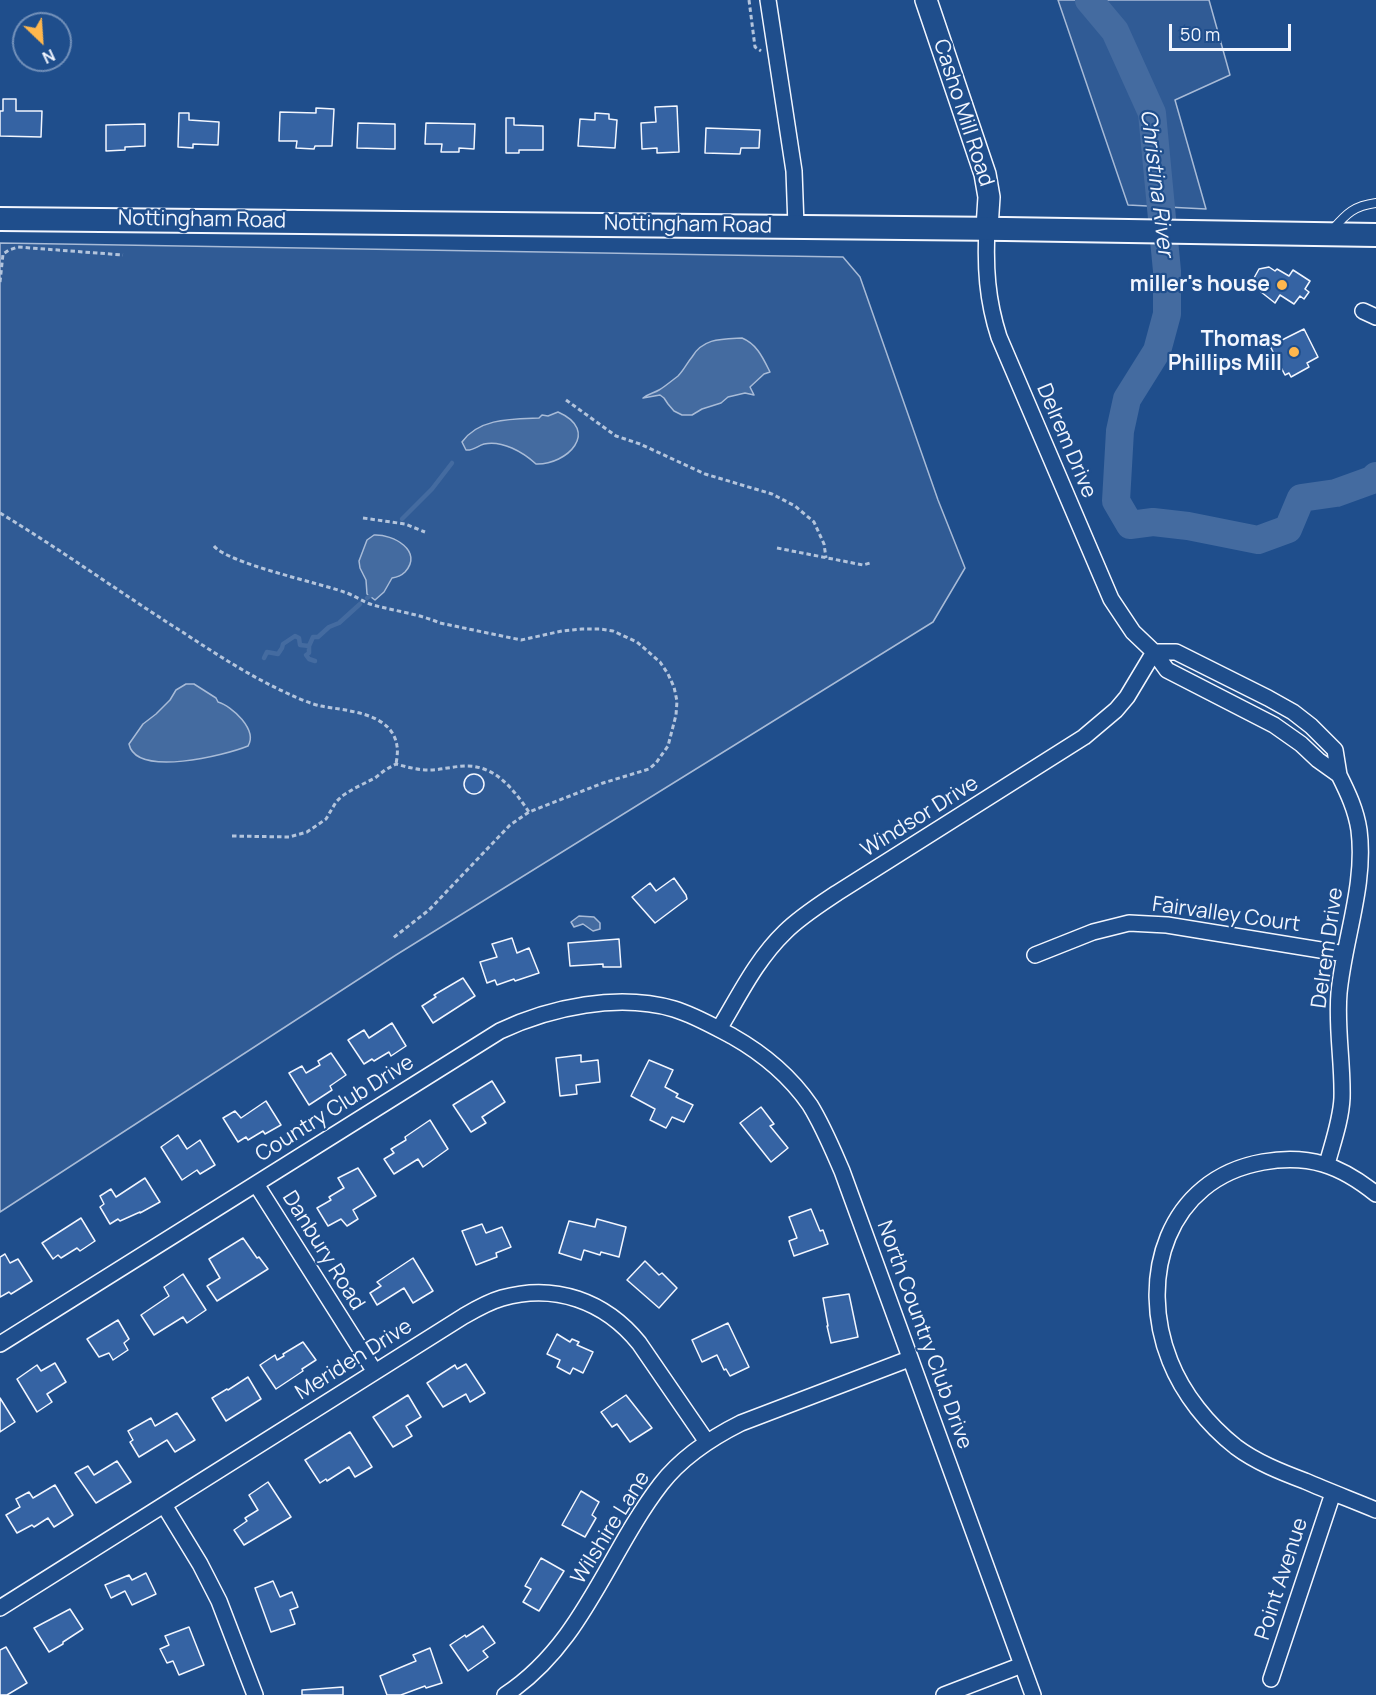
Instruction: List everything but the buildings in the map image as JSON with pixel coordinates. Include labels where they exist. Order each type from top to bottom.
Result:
[{"type":"main road","name":"Nottingham Road","points":[[0,219],[987,228],[1376,235]]},
{"type":"street","points":[[768,0],[794,171],[796,226]]},
{"type":"street","name":"Casho Mill Road","points":[[926,0],[985,174],[989,197],[987,228]]},
{"type":"street","name":"Delrem Drive","points":[[987,228],[987,287],[989,304],[999,337],[1112,599],[1133,632],[1154,652],[1167,670],[1274,725],[1339,775]]},
{"type":"street","name":"Delrem Drive","points":[[1154,652],[1176,652],[1268,698],[1293,712],[1335,750],[1339,775],[1354,808],[1359,830],[1360,854],[1358,880],[1339,993],[1342,1100],[1338,1125],[1327,1164]]},
{"type":"street","name":"Windsor Drive","points":[[719,1029],[768,951],[801,918],[1084,737],[1127,697],[1154,652]]},
{"type":"street","name":"Fairvalley Court","points":[[1035,956],[1093,932],[1129,923],[1167,925],[1344,954]]},
{"type":"street","name":"Country Club Drive","points":[[0,1344],[508,1028],[545,1013],[595,1005],[638,1003],[675,1010],[719,1029]]},
{"type":"street","name":"North Country Club Drive","points":[[719,1029],[744,1043],[777,1068],[809,1104],[821,1123],[842,1171],[1033,1695]]},
{"type":"street","points":[[1376,1194],[1353,1177],[1327,1164],[1312,1161],[1273,1160],[1242,1167],[1214,1181],[1184,1208],[1171,1228],[1163,1249],[1158,1267],[1157,1285],[1158,1309],[1170,1361],[1192,1400],[1206,1419],[1229,1441],[1255,1459],[1376,1510]]},
{"type":"street","name":"Danbury Road","points":[[256,1184],[375,1372]]},
{"type":"street","name":"Meriden Drive","points":[[0,1608],[482,1305],[501,1298],[541,1292],[563,1295],[601,1310],[627,1329],[707,1442]]},
{"type":"street","name":"Wilshire Lane","points":[[505,1695],[540,1668],[560,1646],[662,1482],[691,1454],[723,1432],[766,1412],[909,1359]]},
{"type":"street","name":"Point Avenue","points":[[1271,1679],[1333,1493]]},
{"type":"street","points":[[164,1504],[215,1592],[255,1695]]},
{"type":"street","points":[[944,1695],[1022,1665]]},
{"type":"lane","points":[[1329,234],[1354,208],[1376,203]]},
{"type":"path","points":[[0,282],[3,254],[18,247],[123,255]]},
{"type":"path","points":[[566,400],[616,435],[705,474],[762,491],[789,502],[814,522],[824,544],[826,558]]},
{"type":"path","points":[[0,513],[215,654],[267,683],[294,697],[367,715],[378,721],[393,735],[397,745],[396,764]]},
{"type":"path","points":[[363,518],[405,524],[425,532]]},
{"type":"path","points":[[214,546],[223,554],[343,591],[368,603],[440,623],[521,640],[562,632],[600,629],[613,631],[626,636],[650,652],[660,662],[674,687],[677,700],[673,731],[663,755],[656,763],[649,769],[603,783],[529,812],[510,825],[429,910],[393,938]]},
{"type":"path","points":[[777,548],[862,565],[870,563]]},
{"type":"path","points":[[232,836],[289,837],[307,832],[326,819],[342,796],[396,764],[430,770],[467,766],[484,770],[504,782],[516,793],[529,812]]},
{"type":"shaded area","points":[[1058,0],[1209,0],[1230,75],[1175,100],[1206,209],[1128,205]]},
{"type":"shaded area","points":[[0,243],[843,257],[860,277],[938,500],[965,568],[933,622],[396,955],[0,1212]]},
{"type":"shaded area","points":[[742,338],[756,348],[770,372],[764,374],[750,387],[754,395],[745,393],[728,397],[721,403],[692,415],[682,415],[674,411],[660,395],[643,398],[661,389],[678,376],[702,346],[714,341]]},
{"type":"shaded area","points":[[558,412],[571,420],[577,428],[578,437],[575,446],[568,453],[548,463],[536,464],[519,451],[505,445],[491,443],[466,450],[462,442],[477,428],[487,424],[497,421],[539,418],[542,415],[548,416]]},
{"type":"shaded area","points":[[374,535],[390,537],[404,545],[411,557],[405,572],[392,578],[384,592],[375,600],[367,594],[366,580],[359,561],[367,540]]},
{"type":"shaded area","points":[[186,684],[194,684],[236,713],[247,726],[250,740],[248,746],[183,761],[147,760],[135,754],[129,744],[143,724],[170,700],[176,690]]},
{"type":"shaded area","points":[[579,916],[594,917],[600,923],[600,929],[593,931],[583,924],[574,927],[571,922]]},
{"type":"waterway","name":"Christina River","points":[[1089,0],[1115,31],[1152,113],[1167,271],[1167,314],[1157,351],[1127,399],[1120,431],[1116,501],[1130,525],[1153,522],[1188,526],[1258,540],[1288,529],[1301,498],[1336,493],[1372,480],[1376,476]]},
{"type":"waterway","points":[[402,519],[432,489],[452,463]]},
{"type":"waterway","points":[[315,661],[306,655],[309,653],[313,637],[318,637],[329,627],[339,623],[360,604]]},
{"type":"waterway","points":[[264,658],[267,652],[278,654],[283,644],[295,636],[299,638],[300,645],[309,646]]},
{"type":"place","name":"miller's house","points":[[1282,285]]},
{"type":"place","name":"Thomas Phillips Mill","points":[[1294,352]]}]
